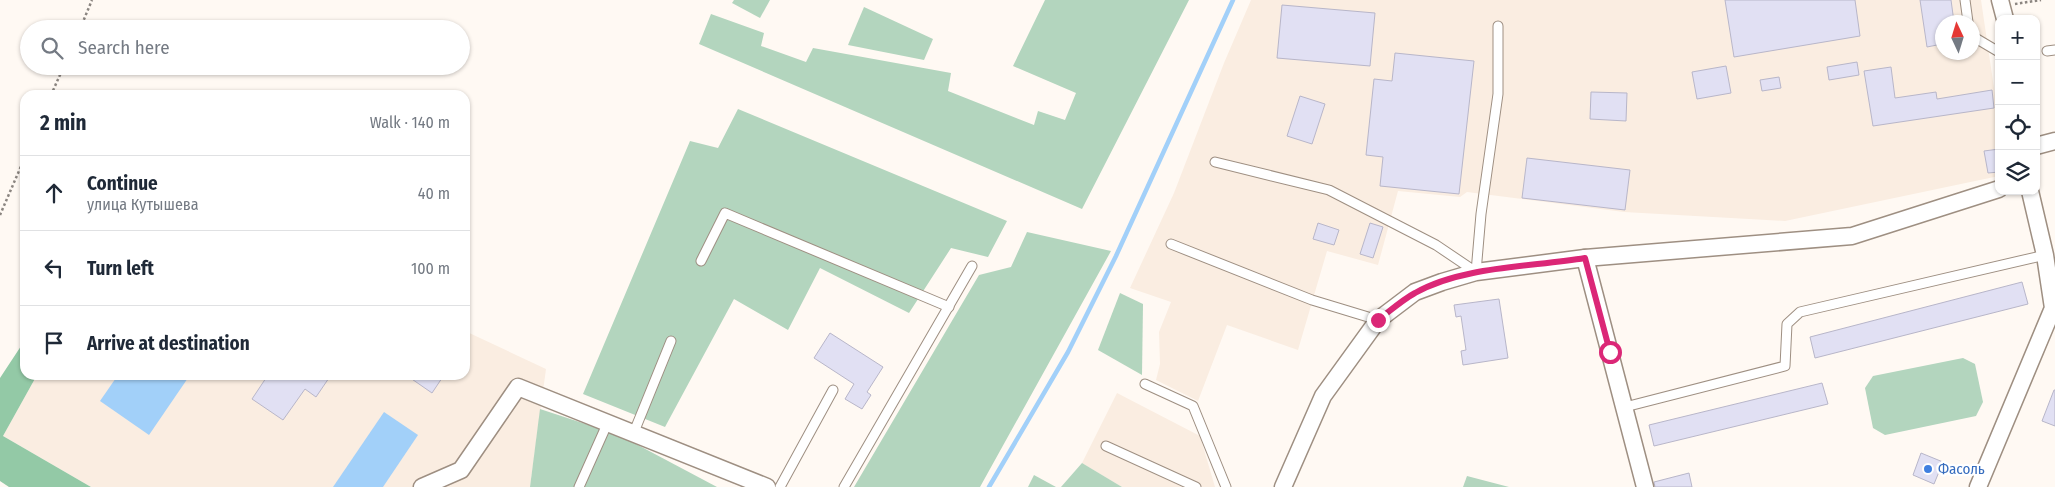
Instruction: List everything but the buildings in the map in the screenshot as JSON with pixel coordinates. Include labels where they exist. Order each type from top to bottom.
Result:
[{"type":"street","points":[[2040,145],[2055,141]]},
{"type":"street","points":[[1283,487],[1323,396],[1378,320],[1416,292],[1476,272],[1585,258],[1852,236],[1995,190]]},
{"type":"street","points":[[1978,487],[2053,308],[2052,284],[2031,195]]},
{"type":"street","points":[[1585,258],[1645,487]]},
{"type":"street","points":[[422,487],[461,470],[518,387],[767,487]]},
{"type":"lane","points":[[1965,0],[1967,15]]},
{"type":"lane","points":[[1215,162],[1329,190],[1436,245],[1476,272],[1481,214],[1498,94],[1498,26]]},
{"type":"lane","points":[[1980,41],[1995,50]]},
{"type":"lane","points":[[701,260],[725,213],[949,306]]},
{"type":"lane","points":[[1171,244],[1312,300],[1378,320]]},
{"type":"lane","points":[[1624,407],[1785,366],[1786,324],[1800,312],[2045,255]]},
{"type":"lane","points":[[844,487],[972,266]]},
{"type":"lane","points":[[634,432],[671,341]]},
{"type":"lane","points":[[1146,384],[1193,406],[1226,487]]},
{"type":"lane","points":[[780,487],[833,390]]},
{"type":"lane","points":[[579,487],[608,422]]},
{"type":"lane","points":[[1106,446],[1196,487]]},
{"type":"path","points":[[84,20],[92,0]]},
{"type":"path","points":[[2002,8],[2041,0]]},
{"type":"path","points":[[54,90],[60,75]]},
{"type":"path","points":[[0,215],[20,169]]},
{"type":"shaded area","points":[[1251,0],[1981,0],[1995,95],[1995,177],[1785,221],[1624,212],[1467,192],[1460,197],[1398,191],[1378,265],[1327,251],[1298,350],[1227,325],[1198,401],[1156,380],[1160,364],[1159,332],[1171,302],[1130,288],[1174,193],[1224,63]]},
{"type":"shaded area","points":[[470,333],[546,369],[530,487],[91,487],[3,436],[34,380],[470,380]]},
{"type":"shaded area","points":[[1117,393],[1200,436],[1215,487],[1122,487],[1082,463]]},
{"type":"green space","points":[[734,0],[770,0],[760,18],[732,3]]},
{"type":"green space","points":[[1045,0],[1189,0],[1082,209],[699,44],[711,14],[764,33],[761,46],[806,62],[813,48],[951,73],[948,91],[1034,125],[1038,111],[1065,120],[1076,93],[1013,66]]},
{"type":"green space","points":[[864,7],[933,39],[924,60],[848,45]]},
{"type":"green space","points":[[738,109],[1007,221],[988,257],[951,248],[909,313],[820,268],[788,330],[734,299],[665,427],[583,394],[690,141],[718,148]]},
{"type":"green space","points":[[1027,232],[1111,251],[980,487],[854,487],[979,275],[1011,267]]},
{"type":"green space","points":[[1120,293],[1143,304],[1142,375],[1098,350]]},
{"type":"green space","points":[[20,348],[20,380],[34,380],[3,436],[91,487],[9,487],[0,481],[0,378]]},
{"type":"green space","points":[[1963,358],[1975,364],[1983,402],[1976,416],[1885,435],[1873,428],[1865,388],[1873,376]]},
{"type":"green space","points":[[540,409],[619,435],[717,487],[530,487]]},
{"type":"green space","points":[[1082,463],[1122,487],[1061,487]]},
{"type":"green space","points":[[1034,475],[1056,487],[1028,487]]},
{"type":"green space","points":[[1467,476],[1509,487],[1463,487]]},
{"type":"water","points":[[115,380],[187,380],[149,435],[100,401]]},
{"type":"water","points":[[384,412],[418,435],[383,487],[333,487]]},
{"type":"waterway","points":[[989,487],[1068,352],[1116,256],[1233,0]]},
{"type":"place","name":"Фасоль","points":[[1928,469]]},
{"type":"route","points":[[1378,320],[1416,292],[1442,282],[1476,272],[1585,258],[1610,352]]}]
